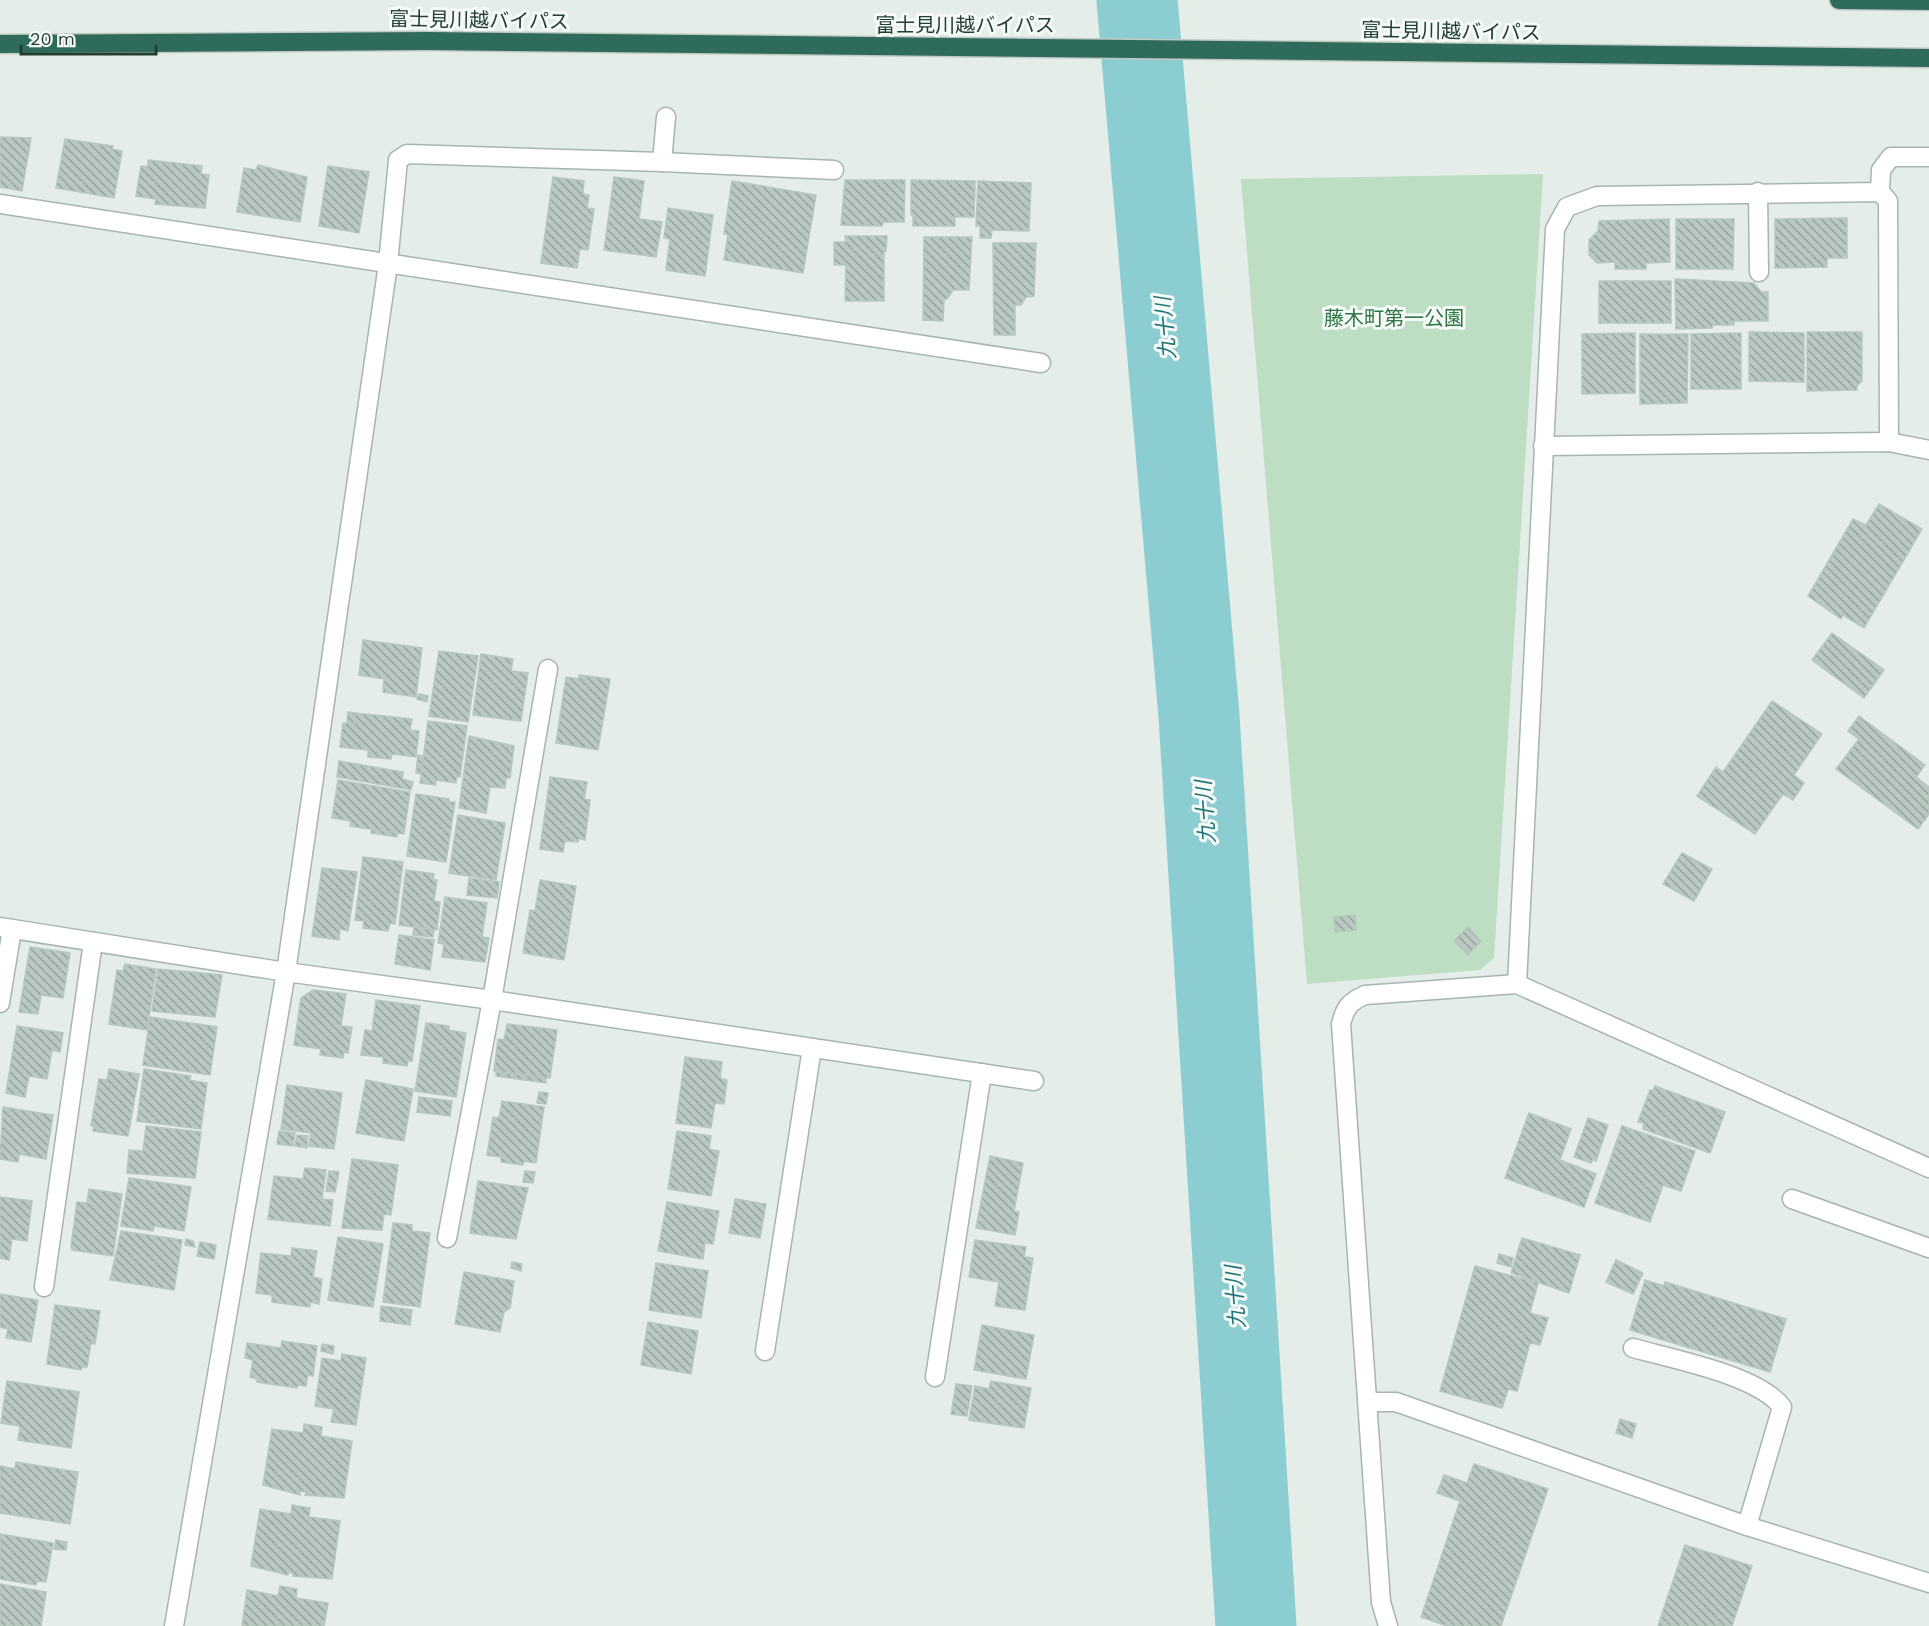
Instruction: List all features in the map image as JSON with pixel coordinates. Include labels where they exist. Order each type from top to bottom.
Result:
[{"type":"highway","points":[[1839,0],[1929,2]]},
{"type":"highway","name":"富士見川越バイパス","points":[[0,44],[429,41],[1929,58]]},
{"type":"street","points":[[662,162],[666,117]]},
{"type":"street","points":[[174,1626],[286,972],[388,264],[398,160],[407,154],[834,170]]},
{"type":"street","points":[[1889,442],[1888,201],[1880,192],[1881,170],[1890,157],[1929,157]]},
{"type":"street","points":[[1758,192],[1759,272]]},
{"type":"street","points":[[1517,984],[1555,229],[1567,207],[1597,196],[1880,192]]},
{"type":"street","points":[[0,204],[1041,363]]},
{"type":"street","points":[[1543,446],[1889,442],[1929,450]]},
{"type":"street","points":[[447,1238],[492,1000],[548,669]]},
{"type":"street","points":[[0,1003],[6,928],[286,972],[492,1000],[1034,1081]]},
{"type":"street","points":[[44,1287],[93,942]]},
{"type":"street","points":[[1388,1626],[1381,1602],[1341,1024],[1345,1008],[1352,1001],[1365,995],[1517,984],[1929,1168]]},
{"type":"street","points":[[765,1351],[812,1048]]},
{"type":"street","points":[[935,1377],[982,1073]]},
{"type":"street","points":[[1792,1199],[1929,1248]]},
{"type":"street","points":[[1633,1347],[1730,1375],[1773,1395],[1782,1407],[1747,1526]]},
{"type":"street","points":[[1368,1402],[1396,1402],[1747,1526],[1929,1583]]},
{"type":"green space","name":"藤木町第一公園","points":[[1543,174],[1494,958],[1480,970],[1307,984],[1241,179]]},
{"type":"building","points":[[0,137],[31,138],[22,191],[0,187]]},
{"type":"building","points":[[65,139],[113,146],[112,149],[122,151],[114,198],[56,188]]},
{"type":"building","points":[[148,160],[202,166],[201,174],[209,175],[205,208],[155,204],[156,199],[136,196],[141,166],[148,167]]},
{"type":"building","points":[[258,165],[307,177],[300,222],[237,212],[244,168],[256,170]]},
{"type":"building","points":[[328,166],[369,172],[359,233],[319,226]]},
{"type":"building","points":[[553,177],[584,181],[583,194],[589,195],[587,208],[594,209],[588,250],[580,249],[577,268],[541,263]]},
{"type":"building","points":[[614,177],[644,181],[639,219],[662,222],[656,257],[604,250]]},
{"type":"building","points":[[845,180],[905,180],[904,222],[883,222],[882,226],[841,225]]},
{"type":"building","points":[[911,180],[975,181],[974,217],[955,217],[955,226],[913,226]]},
{"type":"building","points":[[732,181],[816,195],[803,273],[724,260],[728,234],[724,234]]},
{"type":"building","points":[[978,181],[1031,183],[1029,231],[992,230],[991,238],[980,238],[980,226],[976,226]]},
{"type":"building","points":[[668,208],[713,215],[705,276],[666,270],[670,239],[664,238]]},
{"type":"building","points":[[1847,218],[1847,258],[1827,258],[1827,267],[1775,268],[1775,219]]},
{"type":"building","points":[[1669,219],[1670,262],[1646,263],[1646,269],[1615,269],[1615,262],[1597,263],[1589,255],[1589,240],[1598,231],[1599,221]]},
{"type":"building","points":[[1676,219],[1734,219],[1733,269],[1676,269]]},
{"type":"building","points":[[845,236],[887,236],[884,252],[884,301],[845,301],[846,265],[834,265],[834,242],[846,242]]},
{"type":"building","points":[[924,237],[972,237],[969,290],[953,290],[947,299],[944,299],[943,321],[923,320]]},
{"type":"building","points":[[993,243],[1036,243],[1034,296],[1026,297],[1021,305],[1015,305],[1015,335],[994,335]]},
{"type":"building","points":[[1675,279],[1754,283],[1761,292],[1768,292],[1768,321],[1734,321],[1734,325],[1676,329]]},
{"type":"building","points":[[1599,281],[1671,281],[1671,323],[1599,323]]},
{"type":"building","points":[[1749,332],[1804,333],[1804,382],[1749,381]]},
{"type":"building","points":[[1807,332],[1862,332],[1862,381],[1857,386],[1857,390],[1807,391]]},
{"type":"building","points":[[1635,333],[1635,393],[1582,394],[1582,334]]},
{"type":"building","points":[[1741,333],[1741,389],[1691,389],[1691,334]]},
{"type":"building","points":[[1640,334],[1688,334],[1687,403],[1640,404]]},
{"type":"building","points":[[1879,504],[1922,529],[1864,628],[1843,615],[1841,619],[1808,596],[1853,519],[1866,525]]},
{"type":"building","points":[[1832,633],[1884,670],[1864,698],[1812,660]]},
{"type":"building","points":[[363,640],[422,648],[416,697],[383,692],[384,679],[359,675]]},
{"type":"building","points":[[439,651],[478,656],[468,722],[429,716]]},
{"type":"building","points":[[481,654],[513,659],[511,671],[528,673],[521,721],[473,715]]},
{"type":"building","points":[[579,675],[610,679],[598,750],[556,743],[566,677],[579,679]]},
{"type":"building","points":[[419,694],[428,696],[427,702],[417,699]]},
{"type":"building","points":[[1772,701],[1822,734],[1794,775],[1804,783],[1793,800],[1783,794],[1755,834],[1697,796],[1716,767],[1723,772]]},
{"type":"building","points":[[348,712],[355,713],[354,724],[347,723]]},
{"type":"building","points":[[355,713],[412,719],[410,730],[419,731],[416,757],[392,754],[391,759],[368,757],[368,750],[340,747],[343,723],[354,724]]},
{"type":"building","points":[[1859,716],[1925,765],[1916,777],[1929,787],[1929,814],[1918,829],[1836,769],[1859,739],[1848,731]]},
{"type":"building","points":[[428,721],[467,726],[460,777],[457,776],[456,783],[436,780],[436,785],[420,783]]},
{"type":"building","points":[[469,736],[514,746],[510,778],[506,778],[505,788],[490,787],[486,813],[459,808]]},
{"type":"building","points":[[418,755],[423,756],[421,774],[416,773]]},
{"type":"building","points":[[339,761],[403,772],[402,779],[413,782],[411,790],[337,777]]},
{"type":"building","points":[[550,777],[587,782],[584,799],[590,800],[585,840],[579,838],[578,842],[565,841],[563,852],[540,849]]},
{"type":"building","points":[[338,780],[410,792],[404,834],[350,826],[351,821],[332,818]]},
{"type":"building","points":[[416,794],[455,802],[446,862],[407,856]]},
{"type":"building","points":[[458,815],[505,823],[496,880],[449,873]]},
{"type":"building","points":[[372,829],[398,833],[397,837],[371,833]]},
{"type":"building","points":[[1682,853],[1712,869],[1694,901],[1663,884]]},
{"type":"building","points":[[363,857],[403,862],[395,924],[390,923],[388,931],[363,928],[364,921],[355,920]]},
{"type":"building","points":[[322,868],[357,872],[348,931],[340,929],[339,940],[312,936]]},
{"type":"building","points":[[406,870],[434,874],[433,880],[437,880],[434,901],[440,902],[437,930],[399,925]]},
{"type":"building","points":[[469,878],[499,882],[497,898],[467,895]]},
{"type":"building","points":[[540,880],[576,886],[564,960],[523,953],[530,910],[535,911]]},
{"type":"building","points":[[445,897],[487,903],[482,937],[489,938],[485,962],[442,957],[444,944],[438,943]]},
{"type":"building","points":[[1355,915],[1356,930],[1335,932],[1334,917]]},
{"type":"building","points":[[414,927],[434,930],[433,937],[413,935]]},
{"type":"building","points":[[1468,927],[1481,941],[1468,955],[1454,941]]},
{"type":"building","points":[[399,935],[434,940],[430,970],[395,964]]},
{"type":"building","points":[[30,947],[70,953],[63,998],[41,995],[38,1014],[19,1012]]},
{"type":"building","points":[[125,964],[156,969],[147,1030],[109,1024],[117,970],[123,971]]},
{"type":"building","points":[[158,969],[222,975],[215,1017],[152,1011]]},
{"type":"building","points":[[313,990],[346,994],[341,1026],[352,1027],[348,1053],[344,1052],[343,1058],[320,1055],[321,1049],[294,1045],[301,998]]},
{"type":"building","points":[[376,1000],[420,1006],[412,1061],[408,1061],[407,1066],[383,1063],[383,1057],[361,1055],[365,1030],[372,1031]]},
{"type":"building","points":[[150,1017],[217,1027],[210,1075],[143,1065]]},
{"type":"building","points":[[426,1023],[449,1026],[449,1030],[466,1033],[456,1097],[415,1091]]},
{"type":"building","points":[[507,1024],[557,1030],[550,1078],[494,1071],[498,1039],[504,1040]]},
{"type":"building","points":[[17,1026],[63,1033],[60,1052],[52,1050],[47,1079],[29,1076],[25,1097],[6,1093]]},
{"type":"building","points":[[685,1057],[722,1062],[720,1078],[727,1080],[724,1104],[715,1103],[711,1128],[676,1123]]},
{"type":"building","points":[[109,1069],[139,1074],[128,1136],[93,1131],[94,1126],[91,1126],[99,1079],[107,1080]]},
{"type":"building","points":[[144,1069],[191,1076],[189,1080],[207,1083],[201,1129],[137,1121]]},
{"type":"building","points":[[496,1072],[546,1078],[546,1083],[496,1076]]},
{"type":"building","points":[[366,1080],[413,1089],[404,1141],[356,1133]]},
{"type":"building","points":[[287,1085],[342,1093],[334,1149],[309,1146],[311,1133],[281,1129]]},
{"type":"building","points":[[1655,1086],[1725,1112],[1710,1153],[1643,1129],[1644,1123],[1638,1122],[1650,1090],[1653,1091]]},
{"type":"building","points":[[539,1092],[548,1093],[546,1104],[537,1103]]},
{"type":"building","points":[[419,1097],[452,1101],[450,1116],[417,1112]]},
{"type":"building","points":[[502,1101],[544,1107],[536,1163],[524,1161],[523,1165],[501,1162],[501,1157],[487,1155],[493,1117],[499,1118]]},
{"type":"building","points":[[3,1107],[53,1115],[46,1159],[19,1154],[18,1162],[0,1159]]},
{"type":"building","points":[[1529,1113],[1571,1129],[1560,1160],[1596,1174],[1584,1207],[1505,1178]]},
{"type":"building","points":[[1588,1118],[1608,1125],[1596,1161],[1593,1159],[1591,1163],[1574,1157]]},
{"type":"building","points":[[146,1126],[201,1132],[195,1178],[127,1173],[129,1150],[143,1151]]},
{"type":"building","points":[[1622,1126],[1695,1151],[1681,1191],[1663,1185],[1650,1222],[1595,1203]]},
{"type":"building","points":[[279,1131],[295,1133],[293,1146],[277,1144]]},
{"type":"building","points":[[677,1131],[711,1136],[709,1149],[719,1151],[711,1196],[668,1189]]},
{"type":"building","points":[[297,1135],[308,1136],[307,1148],[295,1146]]},
{"type":"building","points":[[990,1156],[1023,1163],[1014,1211],[1019,1212],[1015,1235],[976,1228]]},
{"type":"building","points":[[352,1159],[398,1165],[391,1215],[384,1214],[382,1230],[342,1228]]},
{"type":"building","points":[[305,1168],[326,1170],[322,1199],[333,1200],[330,1226],[268,1219],[274,1176],[303,1179]]},
{"type":"building","points":[[329,1171],[339,1172],[335,1192],[326,1191]]},
{"type":"building","points":[[525,1171],[535,1172],[533,1183],[523,1182]]},
{"type":"building","points":[[129,1178],[191,1187],[184,1231],[154,1226],[153,1231],[121,1226]]},
{"type":"building","points":[[478,1181],[528,1188],[516,1239],[470,1233]]},
{"type":"building","points":[[89,1189],[122,1194],[113,1256],[72,1250],[77,1202],[87,1203]]},
{"type":"building","points":[[0,1197],[32,1201],[27,1241],[12,1239],[9,1260],[0,1258]]},
{"type":"building","points":[[735,1199],[766,1204],[760,1238],[729,1233]]},
{"type":"building","points":[[667,1202],[719,1211],[713,1244],[705,1243],[703,1259],[658,1251]]},
{"type":"building","points":[[393,1223],[412,1225],[412,1231],[430,1233],[420,1307],[383,1302]]},
{"type":"building","points":[[121,1231],[182,1240],[174,1290],[110,1280]]},
{"type":"building","points":[[338,1237],[383,1244],[373,1307],[328,1300]]},
{"type":"building","points":[[1522,1238],[1580,1255],[1569,1293],[1511,1273]]},
{"type":"building","points":[[186,1239],[193,1241],[195,1247],[185,1245]]},
{"type":"building","points":[[975,1240],[1026,1247],[1024,1257],[1033,1258],[1025,1310],[995,1306],[999,1282],[969,1277]]},
{"type":"building","points":[[200,1242],[216,1245],[214,1259],[197,1256]]},
{"type":"building","points":[[292,1248],[317,1251],[313,1277],[322,1279],[319,1304],[310,1302],[310,1307],[272,1302],[272,1295],[256,1293],[261,1253],[291,1256]]},
{"type":"building","points":[[1499,1254],[1513,1258],[1511,1267],[1497,1263]]},
{"type":"building","points":[[1616,1260],[1643,1273],[1633,1294],[1606,1282]]},
{"type":"building","points":[[512,1262],[522,1264],[521,1271],[511,1268]]},
{"type":"building","points":[[656,1263],[708,1271],[701,1318],[649,1310]]},
{"type":"building","points":[[1475,1266],[1538,1283],[1530,1313],[1548,1318],[1540,1345],[1530,1343],[1517,1391],[1508,1389],[1502,1408],[1440,1391]]},
{"type":"building","points":[[464,1272],[514,1281],[510,1308],[504,1312],[500,1332],[455,1324]]},
{"type":"building","points":[[1645,1280],[1664,1286],[1665,1282],[1786,1319],[1770,1372],[1630,1330]]},
{"type":"building","points":[[0,1294],[38,1300],[31,1342],[6,1338],[8,1329],[0,1327]]},
{"type":"building","points":[[55,1305],[100,1311],[95,1344],[91,1343],[87,1367],[82,1367],[81,1370],[47,1364]]},
{"type":"building","points":[[381,1306],[412,1310],[410,1325],[380,1321]]},
{"type":"building","points":[[648,1322],[698,1331],[691,1374],[641,1365]]},
{"type":"building","points":[[982,1325],[1034,1335],[1026,1379],[974,1370]]},
{"type":"building","points":[[282,1341],[317,1346],[313,1376],[308,1375],[306,1386],[298,1385],[297,1388],[257,1382],[257,1379],[250,1377],[253,1360],[245,1358],[247,1343],[281,1348]]},
{"type":"building","points":[[322,1344],[334,1346],[333,1354],[321,1351]]},
{"type":"building","points":[[342,1354],[366,1358],[356,1425],[331,1422],[334,1409],[315,1406],[322,1358],[341,1361]]},
{"type":"building","points":[[7,1381],[79,1392],[71,1448],[18,1440],[20,1426],[1,1423]]},
{"type":"building","points":[[991,1381],[1031,1388],[1024,1428],[969,1420],[975,1386],[989,1389]]},
{"type":"building","points":[[956,1384],[972,1386],[967,1416],[951,1414]]},
{"type":"building","points":[[1620,1419],[1636,1424],[1632,1438],[1616,1433]]},
{"type":"building","points":[[304,1424],[322,1427],[321,1436],[352,1441],[344,1498],[305,1495],[306,1492],[300,1491],[300,1495],[263,1485],[272,1429],[303,1433]]},
{"type":"building","points":[[16,1462],[78,1472],[70,1524],[0,1513],[0,1466],[15,1469]]},
{"type":"building","points":[[1474,1464],[1548,1489],[1501,1626],[1447,1626],[1421,1617],[1460,1501],[1437,1493],[1444,1475],[1467,1483]]},
{"type":"building","points":[[292,1505],[310,1508],[309,1517],[340,1521],[332,1579],[293,1576],[293,1573],[288,1572],[288,1575],[251,1566],[260,1509],[291,1514]]},
{"type":"building","points":[[0,1534],[53,1543],[46,1582],[37,1581],[36,1585],[0,1579]]},
{"type":"building","points":[[56,1540],[67,1542],[66,1550],[54,1549]]},
{"type":"building","points":[[1685,1545],[1752,1566],[1732,1626],[1658,1626]]},
{"type":"building","points":[[0,1584],[46,1592],[41,1626],[0,1626]]},
{"type":"building","points":[[280,1586],[297,1589],[296,1598],[328,1603],[324,1626],[242,1626],[247,1590],[278,1596]]},
{"type":"waterway","name":"九十川","points":[[1137,0],[1199,716],[1256,1626]]}]
